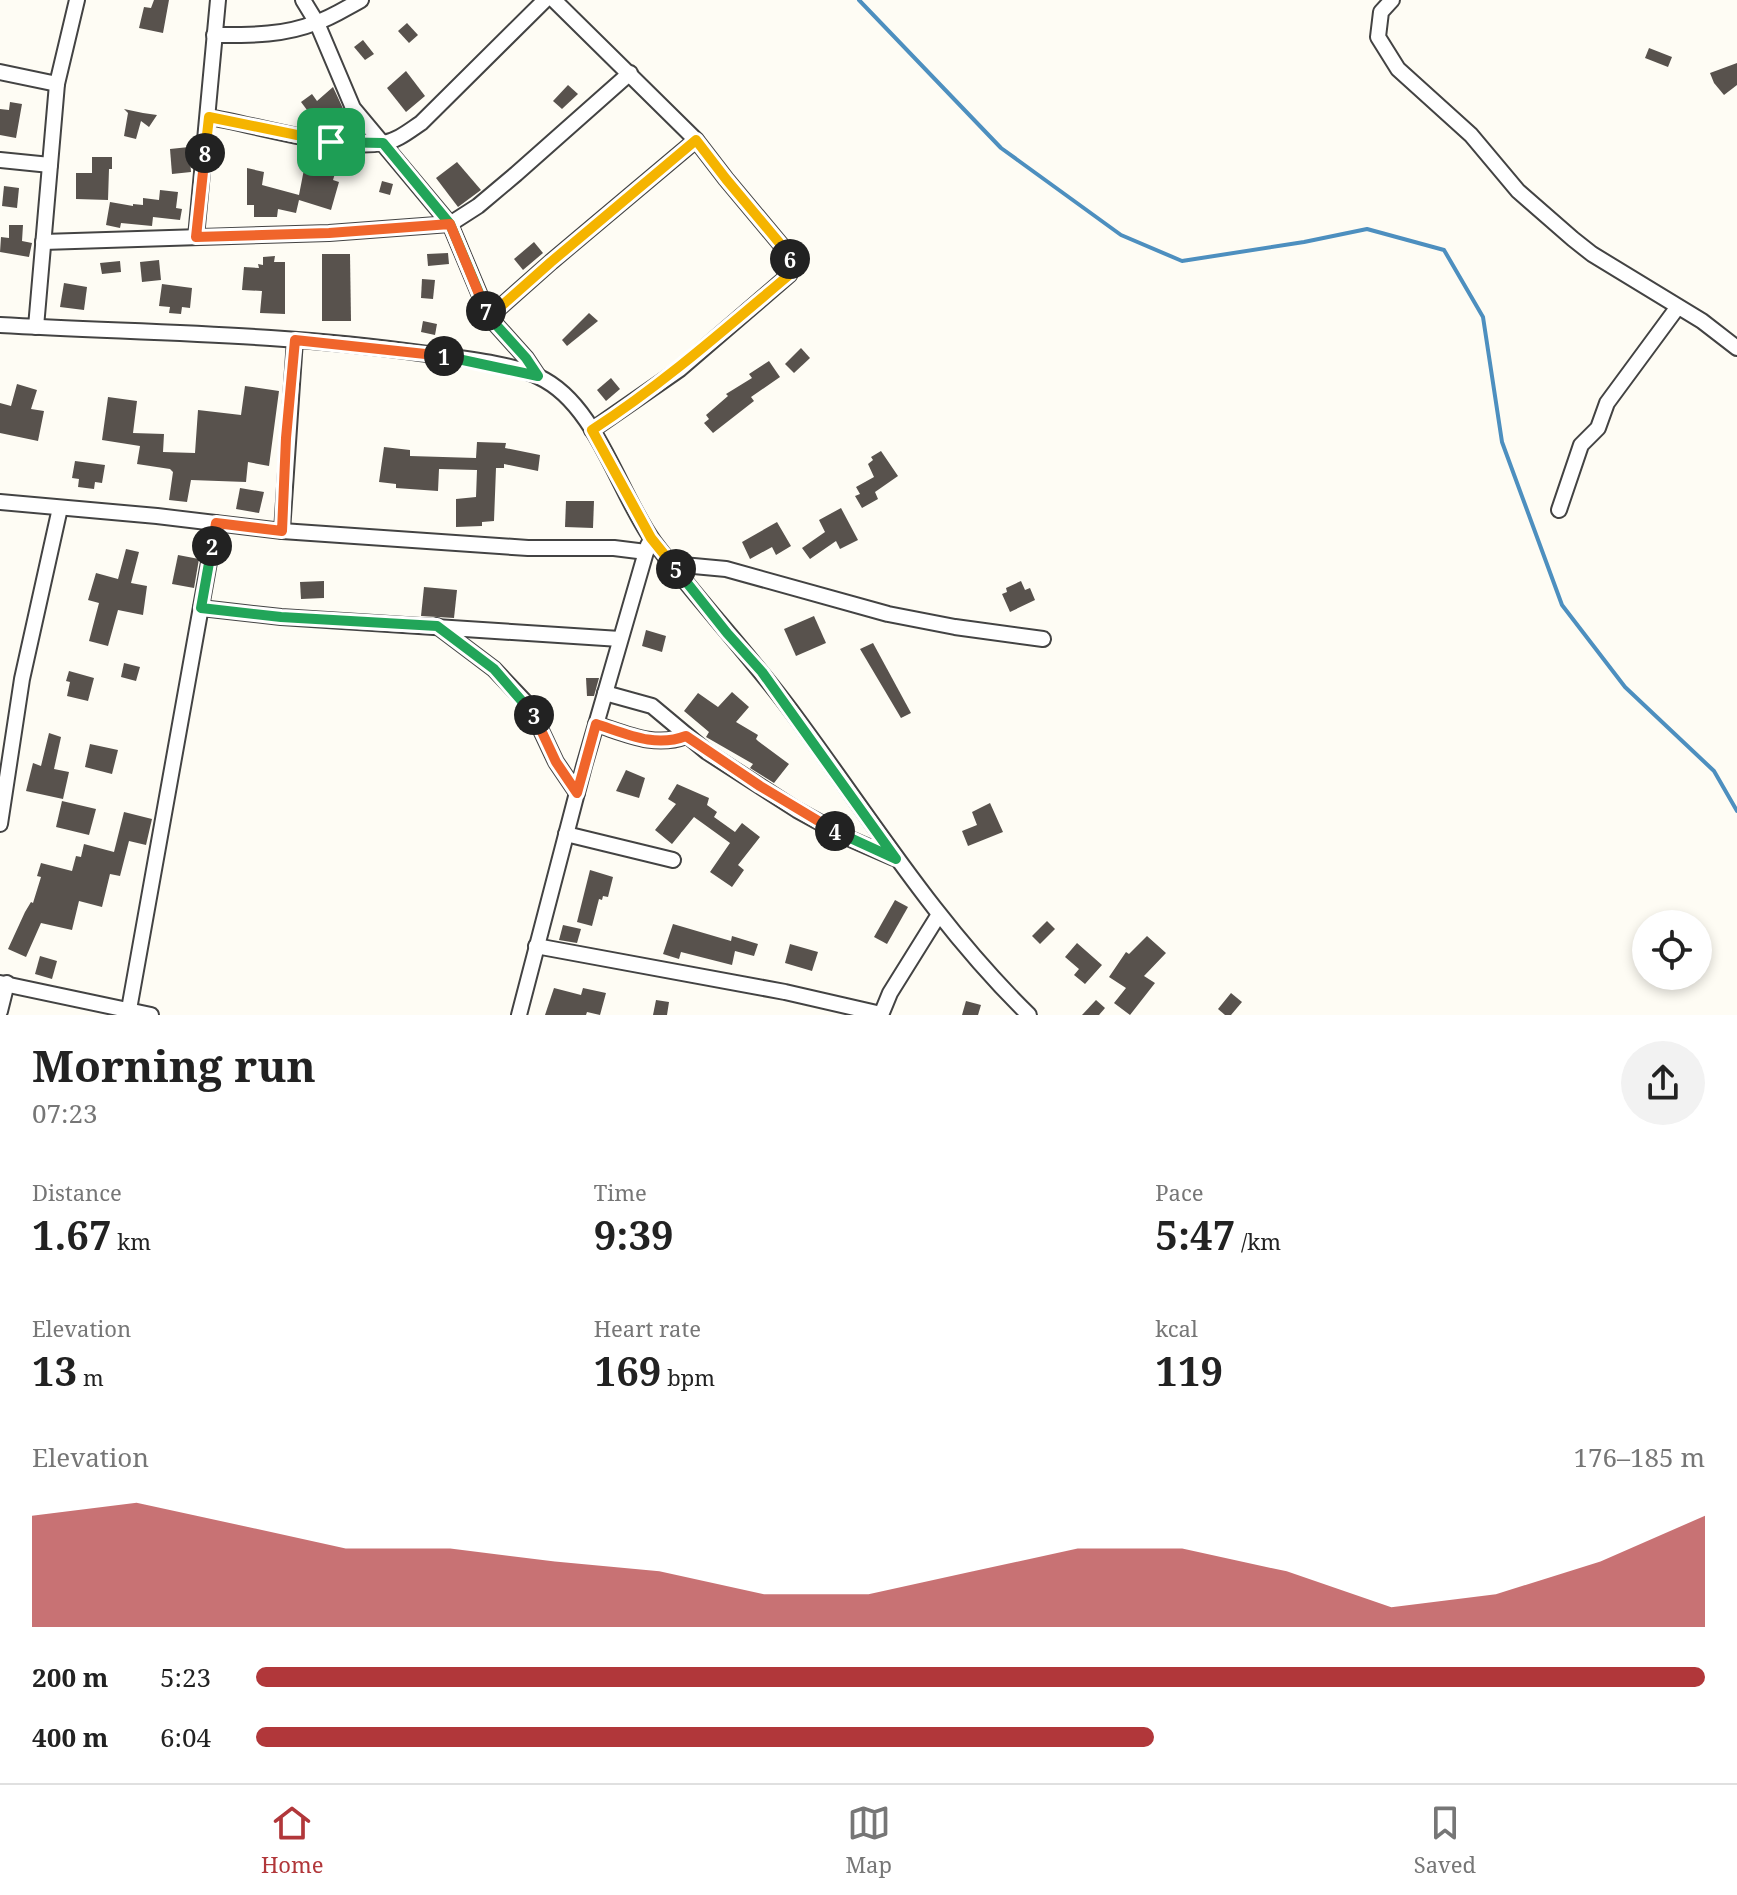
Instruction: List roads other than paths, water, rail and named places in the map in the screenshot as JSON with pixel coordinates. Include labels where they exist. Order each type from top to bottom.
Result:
[{"type":"street","points":[[36,327],[57,84],[77,0]]},
{"type":"street","points":[[196,237],[218,0]]},
{"type":"street","points":[[303,0],[317,23],[353,108],[450,224],[489,317],[538,376],[571,401],[592,430],[649,545],[672,564],[785,703],[938,916],[1029,1015]]},
{"type":"street","points":[[214,35],[261,35],[317,23],[361,0]]},
{"type":"street","points":[[209,117],[331,142],[383,143],[402,136],[421,123],[545,0]]},
{"type":"street","points":[[554,0],[696,140],[782,246],[793,265],[793,270],[680,369],[592,430]]},
{"type":"street","points":[[1392,0],[1381,12],[1378,37],[1398,69],[1471,135],[1518,191],[1592,254],[1702,321],[1737,348]]},
{"type":"street","points":[[0,72],[57,84]]},
{"type":"street","points":[[43,242],[329,233],[450,224],[478,206],[630,73]]},
{"type":"street","points":[[489,317],[696,140]]},
{"type":"street","points":[[0,160],[50,165]]},
{"type":"street","points":[[1559,510],[1581,445],[1598,428],[1607,403],[1677,308]]},
{"type":"street","points":[[0,325],[244,335],[458,358],[538,376]]},
{"type":"street","points":[[282,531],[295,340]]},
{"type":"street","points":[[0,502],[282,531],[528,548],[649,545]]},
{"type":"street","points":[[0,823],[22,679],[60,508]]},
{"type":"street","points":[[129,1013],[216,523]]},
{"type":"street","points":[[519,1015],[596,724],[649,545]]},
{"type":"street","points":[[672,564],[726,569],[888,614],[1043,639]]},
{"type":"street","points":[[201,608],[281,617],[620,639]]},
{"type":"street","points":[[437,626],[494,669],[530,707],[556,762],[577,793]]},
{"type":"street","points":[[605,693],[652,706],[707,752],[820,824],[896,859]]},
{"type":"street","points":[[596,724],[659,742],[686,736]]},
{"type":"street","points":[[566,834],[673,860]]},
{"type":"street","points":[[536,946],[785,992],[881,1015],[890,993],[938,916]]},
{"type":"street","points":[[0,1011],[3,983],[129,1013],[151,1015]]},
{"type":"waterway","points":[[859,0],[1001,148],[1121,235],[1182,261],[1367,229],[1444,250],[1483,317],[1502,442],[1562,605],[1625,687],[1714,771],[1737,811]]}]
